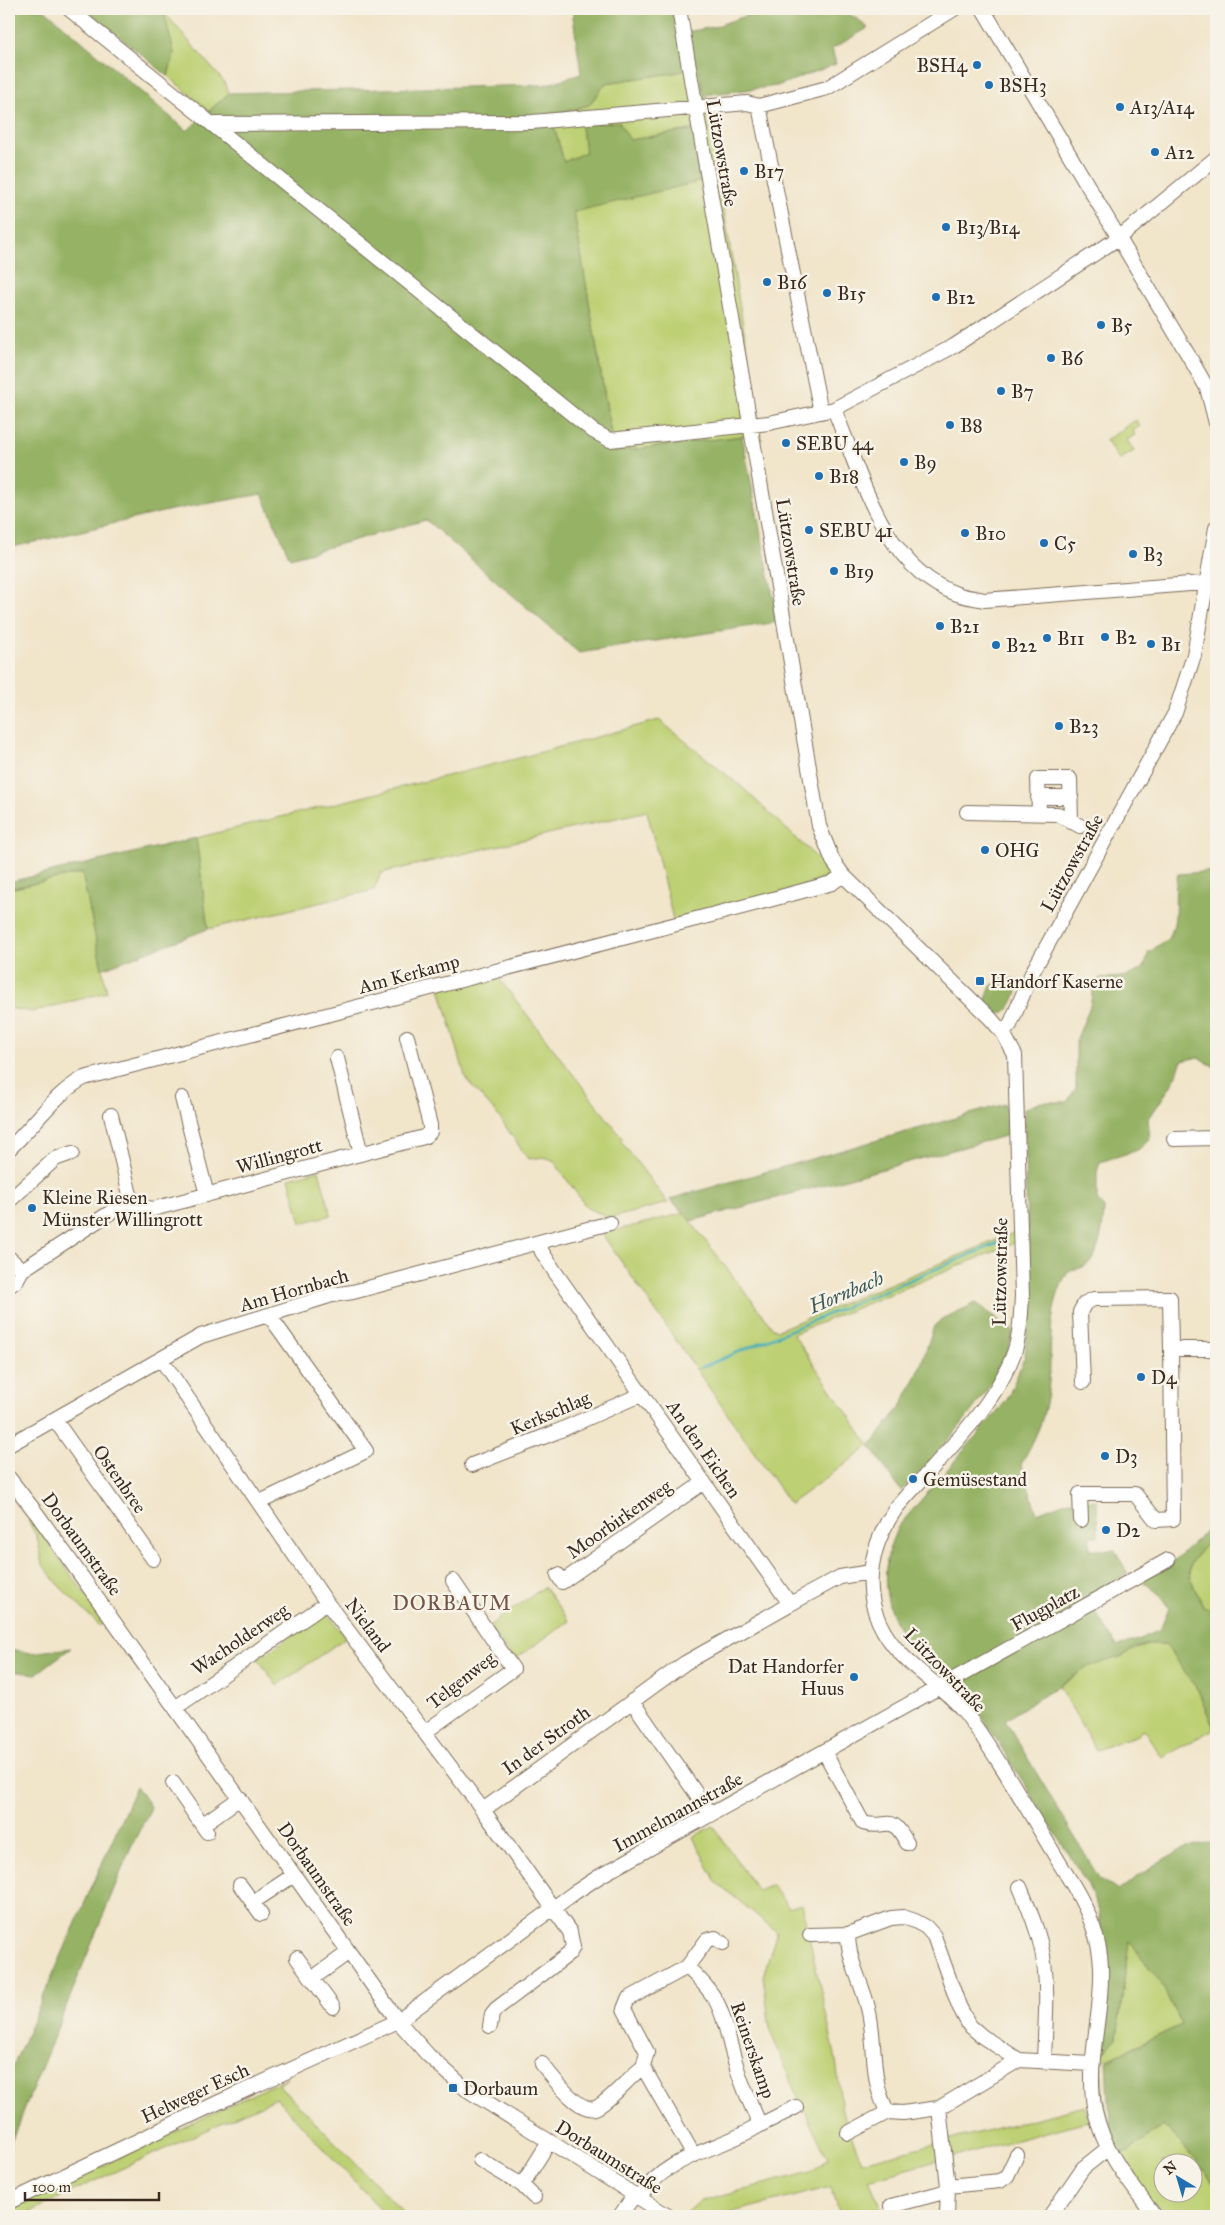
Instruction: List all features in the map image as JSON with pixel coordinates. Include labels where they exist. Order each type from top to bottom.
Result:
[{"type":"street","points":[[69,9],[603,438],[610,440],[751,425],[828,410],[954,346],[1120,237],[1216,158]]},
{"type":"street","name":"Lützowstraße","points":[[679,9],[819,826],[833,861],[843,875],[1003,1033],[1015,1055],[1022,1296],[1018,1335],[1007,1369],[993,1395],[896,1508],[886,1523],[878,1539],[870,1572],[871,1594],[875,1612],[886,1636],[902,1655],[966,1714],[1073,1885],[1088,1914],[1097,1939],[1101,1966],[1100,1998],[1091,2064],[1094,2108],[1107,2148],[1155,2216]]},
{"type":"street","points":[[213,124],[532,122],[747,103],[759,106],[827,88],[954,9]]},
{"type":"street","points":[[983,9],[1120,237],[1207,388],[1216,423]]},
{"type":"street","points":[[759,106],[828,410],[880,521],[892,542],[916,570],[938,586],[958,594],[984,600],[1212,583]]},
{"type":"street","name":"Lützowstraße","points":[[1003,1033],[1010,1025],[1032,973],[1175,713],[1194,655],[1212,583],[1216,528]]},
{"type":"street","points":[[967,812],[1058,814],[1076,824],[1071,797],[1038,797],[1039,813]]},
{"type":"street","name":"Am Kerkamp","points":[[9,1149],[32,1128],[61,1094],[84,1078],[769,900],[832,883],[843,875]]},
{"type":"street","name":"Willingrott","points":[[131,1199],[136,1206],[153,1209],[424,1137],[430,1132],[430,1125],[407,1037]]},
{"type":"street","points":[[337,1058],[361,1154]]},
{"type":"street","points":[[182,1098],[207,1195]]},
{"type":"street","points":[[9,1286],[16,1281],[22,1270],[131,1199],[111,1115]]},
{"type":"street","points":[[1174,1139],[1216,1138]]},
{"type":"street","points":[[9,1201],[54,1159],[72,1153]]},
{"type":"street","name":"Am Hornbach","points":[[9,1445],[201,1336],[332,1295],[353,1292],[610,1223]]},
{"type":"street","name":"An den Eichen","points":[[539,1243],[542,1252],[555,1272],[790,1604]]},
{"type":"street","points":[[9,1258],[22,1270]]},
{"type":"street","points":[[1081,1520],[1080,1494],[1135,1494],[1156,1520],[1173,1518],[1170,1298],[1094,1299],[1085,1303],[1080,1312],[1083,1382]]},
{"type":"street","points":[[260,1502],[366,1451],[269,1315]]},
{"type":"street","points":[[1171,1349],[1216,1349]]},
{"type":"street","name":"Nieland","points":[[161,1359],[327,1603],[483,1810],[552,1909]]},
{"type":"street","name":"Kerkschlag","points":[[472,1465],[556,1432],[642,1394]]},
{"type":"street","name":"Ostenbree","points":[[55,1420],[153,1559]]},
{"type":"street","name":"Dorbaumstraße","points":[[9,1478],[37,1514],[398,2021],[428,2056],[455,2081],[668,2216]]},
{"type":"street","name":"Moorbirkenweg","points":[[558,1575],[562,1582],[704,1482]]},
{"type":"street","name":"Flugplatz","points":[[940,1688],[1168,1560]]},
{"type":"street","points":[[790,1604],[840,1577],[870,1572]]},
{"type":"street","name":"Telgenweg","points":[[425,1732],[513,1669],[453,1581]]},
{"type":"street","name":"Wacholderweg","points":[[175,1708],[327,1603]]},
{"type":"street","name":"In der Stroth","points":[[483,1810],[632,1701],[699,1655],[790,1604]]},
{"type":"street","name":"Immelmannstraße","points":[[398,2021],[600,1876],[940,1688]]},
{"type":"street","points":[[632,1701],[711,1815]]},
{"type":"street","points":[[825,1753],[863,1823],[873,1826],[887,1822],[898,1826],[907,1843]]},
{"type":"street","points":[[172,1783],[204,1828],[240,1798]]},
{"type":"street","points":[[253,1902],[294,1875]]},
{"type":"street","points":[[240,1884],[261,1914]]},
{"type":"street","points":[[1020,1887],[1038,1935],[1043,1956],[1046,1986],[1044,2061]]},
{"type":"street","points":[[490,2026],[492,2014],[496,2009],[569,1954],[573,1947],[573,1938],[552,1909]]},
{"type":"street","points":[[810,1935],[848,1934],[891,1918],[903,1918],[926,1927],[940,1950],[959,2006],[969,2024],[983,2037],[1019,2060],[1091,2064]]},
{"type":"street","points":[[848,1934],[852,1962],[869,2010],[877,2086],[881,2100],[888,2112]]},
{"type":"street","points":[[542,2064],[557,2083],[585,2108],[595,2108],[643,2067],[647,2052],[624,2009],[625,2004],[636,1994],[687,1967],[707,1940],[715,1938],[723,1943]]},
{"type":"street","points":[[312,1978],[349,1952]]},
{"type":"street","points":[[298,1958],[333,2007]]},
{"type":"street","name":"Reinerskamp","points":[[687,1967],[704,1983],[719,2003],[736,2068],[760,2125]]},
{"type":"street","name":"Helweger Esch","points":[[9,2202],[217,2103],[398,2021]]},
{"type":"street","points":[[848,2133],[888,2112],[903,2113],[939,2108],[1019,2060]]},
{"type":"street","points":[[643,2067],[693,2154]]},
{"type":"street","name":"Reinerskamp","points":[[620,2216],[648,2185],[693,2154],[750,2132],[796,2107]]},
{"type":"street","points":[[939,2108],[948,2189],[947,2216]]},
{"type":"street","points":[[522,2185],[549,2142]]},
{"type":"street","points":[[1050,2216],[1083,2168],[1107,2148]]},
{"type":"street","points":[[891,2206],[948,2189],[1000,2180],[1007,2176],[1017,2156]]},
{"type":"street","points":[[480,2160],[522,2185],[534,2197]]},
{"type":"green space","points":[[9,9],[44,9],[187,131],[229,93],[544,85],[581,74],[572,9],[675,9],[680,33],[714,27],[750,14],[784,9],[839,9],[858,19],[868,28],[832,49],[836,64],[777,86],[704,95],[699,69],[694,65],[680,72],[606,83],[589,105],[551,116],[564,162],[586,152],[580,124],[619,122],[630,140],[696,129],[706,180],[574,212],[614,452],[742,436],[778,622],[579,653],[426,520],[290,558],[262,494],[171,510],[9,548]]},
{"type":"green space","points":[[85,9],[163,9],[174,53],[168,76]]},
{"type":"green space","points":[[163,11],[225,83],[229,93],[209,111],[168,76],[174,53]]},
{"type":"green space","points":[[694,65],[699,69],[704,94],[711,101],[713,114],[709,120],[762,440],[742,436],[614,452],[574,211],[705,180],[696,129],[630,140],[581,124],[586,152],[564,162],[551,116],[589,105],[606,83],[680,72]]},
{"type":"green space","points":[[1136,420],[1140,426],[1133,431],[1135,435],[1127,440],[1134,451],[1119,460],[1106,440]]},
{"type":"green space","points":[[659,720],[743,788],[835,875],[675,928],[647,811],[381,873],[374,890],[208,929],[196,838],[523,757]]},
{"type":"green space","points":[[196,838],[208,929],[102,969],[82,873],[9,889],[9,882]]},
{"type":"green space","points":[[1216,871],[1216,1068],[1198,1057],[1182,1061],[1172,1084],[1148,1120],[1150,1139],[1138,1150],[1100,1162],[1097,1172],[1097,1200],[1104,1207],[1099,1244],[1090,1262],[1070,1271],[1059,1291],[1052,1321],[1049,1382],[1044,1412],[1037,1432],[1021,1465],[1037,1513],[1068,1501],[1097,1500],[1098,1536],[1090,1536],[1090,1550],[1115,1550],[1128,1574],[1097,1591],[1096,1613],[1117,1646],[1138,1640],[1160,1630],[1169,1608],[1159,1594],[1141,1580],[1173,1562],[1216,1521],[1216,1535],[1193,1561],[1190,1575],[1204,1607],[1216,1608],[1216,1734],[1198,1690],[1165,1644],[1151,1644],[1135,1648],[1123,1656],[1088,1667],[1005,1720],[1099,1878],[1118,1891],[1179,1851],[1205,1843],[1216,1844],[1216,2185],[1202,2169],[1202,2152],[1188,2152],[1165,2125],[1118,2158],[1120,2153],[1110,2123],[1107,2060],[1181,2025],[1161,1983],[1129,1941],[1117,2038],[1102,2054],[1098,2052],[1102,1939],[1099,1911],[1088,1885],[971,1699],[958,1685],[916,1650],[905,1637],[896,1623],[886,1592],[887,1559],[898,1527],[1007,1400],[1025,1356],[1029,1310],[1024,1109],[1041,1102],[1067,1102],[1076,1088],[1076,1041],[1090,1006],[1094,984],[1100,978],[1124,976],[1138,971],[1147,960],[1148,952],[1151,952],[1169,937],[1174,923],[1178,874]]},
{"type":"green space","points":[[82,873],[107,992],[32,1012],[9,1008],[9,889]]},
{"type":"green space","points":[[495,973],[623,1139],[620,1140],[668,1203],[611,1218],[587,1208],[553,1160],[544,1157],[528,1159],[497,1114],[466,1079],[440,988]]},
{"type":"green space","points":[[1004,977],[1015,980],[1019,987],[1013,1002],[1007,1010],[1003,1013],[993,1014],[984,1005],[990,987]]},
{"type":"green space","points":[[1005,1104],[1012,1134],[691,1221],[670,1199]]},
{"type":"green space","points":[[319,1170],[331,1215],[301,1223],[289,1178]]},
{"type":"green space","points":[[684,1213],[773,1328],[778,1330],[1016,1232],[1017,1242],[793,1334],[870,1446],[790,1504],[602,1234]]},
{"type":"green space","points":[[976,1303],[1013,1331],[1008,1350],[998,1372],[968,1416],[901,1491],[870,1446],[902,1405],[918,1373],[934,1326],[942,1319]]},
{"type":"green space","points":[[28,1521],[32,1521],[105,1621],[100,1626],[62,1589],[43,1565],[37,1537]]},
{"type":"green space","points":[[1216,1535],[1216,1608],[1204,1607],[1193,1584],[1190,1568],[1198,1554]]},
{"type":"green space","points":[[544,1587],[569,1621],[514,1660],[489,1626]]},
{"type":"green space","points":[[326,1611],[345,1638],[277,1686],[258,1659]]},
{"type":"green space","points":[[1151,1644],[1165,1644],[1198,1690],[1214,1729],[1162,1757],[1143,1729],[1138,1735],[1096,1750],[1059,1686],[1088,1667]]},
{"type":"green space","points":[[71,1648],[36,1674],[9,1671],[9,1649],[30,1653]]},
{"type":"green space","points":[[136,1786],[151,1808],[131,1847],[9,2147],[9,2075]]},
{"type":"green space","points":[[713,1826],[758,1891],[772,1885],[789,1908],[802,1904],[836,2060],[842,2112],[862,2162],[1085,2106],[1088,2121],[869,2179],[884,2216],[841,2216],[831,2187],[717,2216],[683,2216],[700,2201],[810,2172],[828,2159],[793,2087],[770,2029],[763,1976],[777,1932],[716,1882],[693,1837]]},
{"type":"green space","points":[[1129,1940],[1161,1983],[1182,2025],[1102,2061],[1102,2083],[1109,2137],[1099,2104],[1098,2052],[1117,2038]]},
{"type":"green space","points":[[287,2078],[279,2085],[403,2212],[402,2216],[387,2216],[276,2098],[62,2196],[23,2216],[9,2216],[9,2210]]},
{"type":"green space","points":[[1165,2125],[1188,2152],[1152,2152],[1152,2202],[1202,2202],[1202,2169],[1216,2185],[1216,2216],[1162,2216],[1118,2158]]},
{"type":"waterway","name":"Hornbach","points":[[700,1368],[1003,1241]]},
{"type":"place","name":"BSH4","points":[[977,65]]},
{"type":"place","name":"BSH3","points":[[989,85]]},
{"type":"place","name":"A13/A14","points":[[1120,107]]},
{"type":"place","name":"A12","points":[[1155,152]]},
{"type":"place","name":"B17","points":[[744,171]]},
{"type":"place","name":"B13/B14","points":[[946,227]]},
{"type":"place","name":"B16","points":[[767,282]]},
{"type":"place","name":"B15","points":[[827,293]]},
{"type":"place","name":"B12","points":[[936,297]]},
{"type":"place","name":"B5","points":[[1101,325]]},
{"type":"place","name":"B6","points":[[1051,358]]},
{"type":"place","name":"B7","points":[[1001,391]]},
{"type":"place","name":"B8","points":[[950,425]]},
{"type":"place","name":"SEBU 44","points":[[786,443]]},
{"type":"place","name":"B9","points":[[904,462]]},
{"type":"place","name":"B18","points":[[819,476]]},
{"type":"place","name":"SEBU 41","points":[[809,530]]},
{"type":"place","name":"B10","points":[[965,533]]},
{"type":"place","name":"C5","points":[[1044,543]]},
{"type":"place","name":"B3","points":[[1133,554]]},
{"type":"place","name":"B19","points":[[834,571]]},
{"type":"place","name":"B21","points":[[940,626]]},
{"type":"place","name":"B2","points":[[1105,637]]},
{"type":"place","name":"B11","points":[[1047,638]]},
{"type":"place","name":"B1","points":[[1151,644]]},
{"type":"place","name":"B22","points":[[996,645]]},
{"type":"place","name":"B23","points":[[1059,726]]},
{"type":"place","name":"OHG","points":[[985,850]]},
{"type":"place","name":"Handorf Kaserne","points":[[980,981]]},
{"type":"place","name":"Kleine Riesen Münster Willingrott","points":[[32,1208]]},
{"type":"place","name":"D4","points":[[1141,1377]]},
{"type":"place","name":"D3","points":[[1105,1456]]},
{"type":"place","name":"Gemüsestand","points":[[913,1479]]},
{"type":"place","name":"D2","points":[[1106,1530]]},
{"type":"place","name":"Dat Handorfer Huus","points":[[854,1677]]},
{"type":"place","name":"Dorbaum","points":[[453,2088]]},
{"type":"district","name":"DORBAUM","points":[[452,1603]]}]
